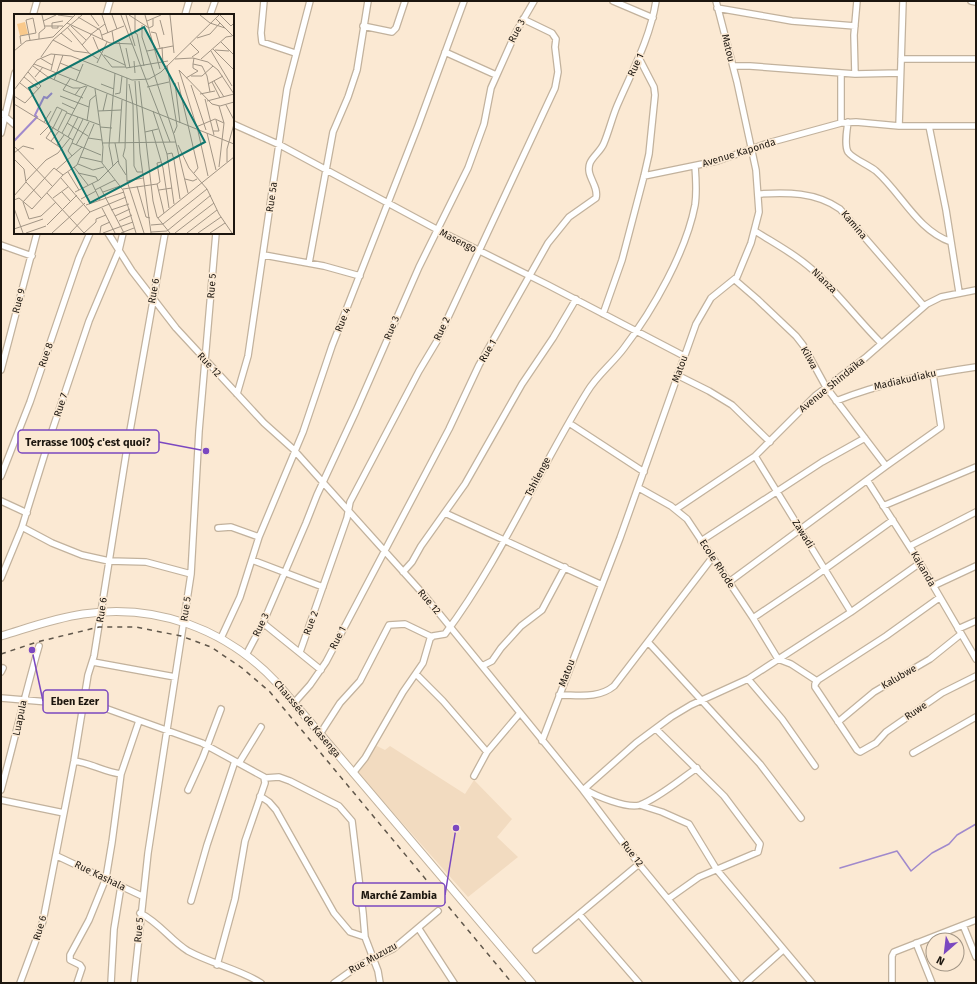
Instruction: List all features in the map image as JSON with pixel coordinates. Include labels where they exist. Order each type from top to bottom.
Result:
[{"type":"main road","name":"Chaussée de Kasenga","points":[[1,636],[69,616],[102,612],[148,614],[185,622],[221,638],[266,671],[532,983]]},
{"type":"street","points":[[32,14],[37,1]]},
{"type":"street","points":[[106,14],[110,1]]},
{"type":"street","points":[[185,14],[189,1]]},
{"type":"street","points":[[210,14],[215,1]]},
{"type":"street","points":[[264,1],[261,33],[262,42],[296,53]]},
{"type":"street","name":"Rue 5a","points":[[237,394],[248,356],[280,146],[287,89],[310,1]]},
{"type":"street","points":[[309,263],[333,132],[347,101],[357,70],[368,1]]},
{"type":"street","points":[[363,26],[392,32],[396,28],[405,1]]},
{"type":"street","name":"Rue 4","points":[[221,638],[240,597],[259,537],[294,450],[303,432],[332,346],[464,1]]},
{"type":"street","name":"Rue 3","points":[[246,655],[263,624],[322,483],[356,411],[416,274],[471,159],[484,124],[491,88],[496,75],[523,19],[534,1]]},
{"type":"street","points":[[613,1],[653,18]]},
{"type":"street","name":"Rue 1","points":[[294,703],[321,670],[449,429],[480,365],[548,244],[564,221],[573,213],[596,198],[596,190],[589,171],[590,163],[605,142],[616,108],[639,58],[653,18],[656,1]]},
{"type":"street","name":"Matou","points":[[542,741],[644,472],[696,324],[707,303],[734,280],[755,231],[759,212],[756,170],[733,66],[716,1]]},
{"type":"street","points":[[855,74],[855,26],[857,1]]},
{"type":"street","points":[[899,126],[903,1]]},
{"type":"street","points":[[971,1],[976,2]]},
{"type":"street","points":[[717,8],[792,21],[855,26]]},
{"type":"street","name":"Rue 2","points":[[300,652],[323,587],[350,502],[390,425],[437,341],[478,251],[556,88],[558,72],[555,47],[556,39],[552,33],[523,19]]},
{"type":"street","points":[[445,52],[496,75]]},
{"type":"street","points":[[603,314],[622,260],[649,154],[655,95],[654,86],[639,58]]},
{"type":"street","points":[[901,59],[976,59]]},
{"type":"street","points":[[733,66],[754,66],[855,74],[900,73]]},
{"type":"street","points":[[841,72],[841,123]]},
{"type":"street","points":[[1,133],[3,114],[14,76]]},
{"type":"street","points":[[3,114],[14,124]]},
{"type":"street","points":[[848,122],[846,147],[850,154],[874,169],[882,176],[902,202],[932,233],[951,242]]},
{"type":"street","name":"Avenue Kaponda","points":[[644,176],[695,166],[751,150],[768,143],[841,123],[848,122],[899,126],[976,126]]},
{"type":"street","name":"Masengo","points":[[234,124],[327,170],[478,251],[531,276],[684,356]]},
{"type":"street","points":[[929,126],[959,292]]},
{"type":"street","name":"Tshilenge","points":[[432,637],[445,634],[451,627],[478,586],[568,423],[593,383],[612,363],[636,332],[662,288],[689,228],[696,196],[695,166]]},
{"type":"street","name":"Kamina","points":[[758,194],[787,193],[808,195],[825,200],[837,206],[924,306]]},
{"type":"street","name":"Nianza","points":[[755,231],[790,253],[818,274],[881,343]]},
{"type":"street","name":"Rue 9","points":[[1,370],[37,234]]},
{"type":"street","name":"Rue 8","points":[[1,476],[30,402],[79,258],[90,234]]},
{"type":"street","name":"Rue 12","points":[[109,234],[153,299],[206,362],[276,435],[294,450],[451,627],[542,741],[584,790],[639,864],[737,983]]},
{"type":"street","name":"Rue 7","points":[[1,578],[27,513],[51,434],[90,321],[119,250],[123,234]]},
{"type":"street","name":"Rue 6","points":[[20,983],[43,922],[57,856],[88,675],[93,662],[102,612],[109,561],[165,234]]},
{"type":"street","name":"Rue 5","points":[[134,983],[142,896],[166,731],[185,622],[191,574],[199,431],[216,234]]},
{"type":"street","points":[[1,245],[32,256]]},
{"type":"street","points":[[264,255],[309,263],[360,276]]},
{"type":"street","name":"Kilwa","points":[[734,280],[796,336],[803,345],[826,387],[886,466]]},
{"type":"street","name":"Avenue Shindaïka","points":[[676,509],[755,456],[804,406],[924,306],[935,299],[959,292],[976,290]]},
{"type":"street","points":[[403,572],[445,513],[482,455],[522,384],[553,338],[576,299]]},
{"type":"street","name":"Madiakudiaku","points":[[836,401],[874,387],[933,374],[976,367]]},
{"type":"street","points":[[729,582],[941,427],[933,374]]},
{"type":"street","points":[[678,375],[710,391],[732,405],[770,442]]},
{"type":"street","points":[[568,423],[644,472]]},
{"type":"street","points":[[702,541],[822,462],[865,438]]},
{"type":"street","name":"Zawadi","points":[[755,456],[851,612]]},
{"type":"street","points":[[883,506],[975,469]]},
{"type":"street","name":"Kakanda","points":[[867,480],[910,546],[976,659]]},
{"type":"street","name":"Ecole Rhode","points":[[638,488],[676,509],[687,519],[753,618],[778,659]]},
{"type":"street","points":[[1,502],[27,513]]},
{"type":"street","points":[[910,546],[976,512]]},
{"type":"street","points":[[445,513],[602,585]]},
{"type":"street","points":[[753,618],[825,570],[893,520]]},
{"type":"street","points":[[22,527],[71,552],[109,561],[146,562],[191,574]]},
{"type":"street","points":[[218,528],[231,527],[259,537]]},
{"type":"street","points":[[559,695],[596,696],[608,691],[614,686],[712,558]]},
{"type":"street","points":[[252,560],[323,587]]},
{"type":"street","points":[[812,983],[717,870],[689,824],[662,812],[640,805],[616,802],[584,790],[636,743],[682,709],[748,679],[851,612],[920,563]]},
{"type":"street","points":[[933,586],[976,566]]},
{"type":"street","points":[[482,666],[492,662],[501,648],[520,626],[542,610],[565,567]]},
{"type":"street","points":[[838,722],[815,687],[817,681],[886,636],[939,598]]},
{"type":"street","name":"Kalubwe","points":[[838,722],[874,692],[930,659],[960,632],[976,621]]},
{"type":"street","points":[[263,624],[321,670]]},
{"type":"street","points":[[320,734],[340,703],[360,681],[389,625],[405,624],[432,637],[425,659],[400,698],[366,758],[353,773]]},
{"type":"street","points":[[648,642],[700,701],[760,764],[801,818]]},
{"type":"street","name":"Luapula","points":[[1,790],[39,646]]},
{"type":"street","points":[[778,659],[792,664],[817,681]]},
{"type":"street","points":[[93,662],[175,677]]},
{"type":"street","points":[[416,674],[443,701],[487,752]]},
{"type":"street","name":"Ruwe","points":[[838,722],[857,750],[860,752],[876,743],[886,732],[942,693],[976,676]]},
{"type":"street","points":[[748,679],[782,719],[816,766]]},
{"type":"street","points":[[1,698],[72,704],[88,702],[206,746],[265,778],[279,777],[290,781],[339,806],[350,818],[354,828],[365,937],[372,959],[378,971],[380,983]]},
{"type":"street","points":[[188,790],[204,757],[206,746],[221,709]]},
{"type":"street","points":[[474,776],[487,752],[520,713]]},
{"type":"street","points":[[913,753],[976,717]]},
{"type":"street","points":[[77,983],[82,968],[80,965],[70,960],[70,955],[89,920],[106,878],[121,774],[140,721]]},
{"type":"street","points":[[191,901],[207,845],[237,762],[261,727]]},
{"type":"street","points":[[656,729],[724,796],[760,844],[758,852],[687,884],[668,899]]},
{"type":"street","points":[[74,761],[88,763],[102,770],[121,774]]},
{"type":"street","points":[[640,805],[658,795],[697,768]]},
{"type":"street","points":[[217,965],[235,899],[244,841],[265,783],[265,778]]},
{"type":"street","points":[[260,796],[269,802],[276,810],[334,913],[350,932],[365,937]]},
{"type":"street","points":[[1,800],[64,813]]},
{"type":"street","name":"Rue Kashala","points":[[57,856],[142,896]]},
{"type":"street","points":[[536,950],[639,864]]},
{"type":"street","points":[[111,983],[114,929],[121,886]]},
{"type":"street","name":"Rue Muzuzu","points":[[334,983],[346,973],[388,952],[419,929],[438,911]]},
{"type":"street","points":[[140,913],[155,921],[182,946],[217,965],[261,983]]},
{"type":"street","points":[[579,914],[639,983]]},
{"type":"street","points":[[892,983],[892,953],[976,920]]},
{"type":"street","points":[[963,925],[976,958]]},
{"type":"street","points":[[419,929],[454,983]]},
{"type":"street","points":[[916,943],[932,983]]},
{"type":"street","points":[[746,983],[783,950]]},
{"type":"shaded area","points":[[375,745],[385,750],[390,746],[465,794],[474,780],[512,819],[497,837],[518,857],[468,897],[358,773]]},
{"type":"waterway","points":[[840,868],[897,851],[911,871],[932,853],[949,844],[957,835],[976,824]]},
{"type":"railway","points":[[1,654],[37,642],[99,627],[136,627],[181,636],[211,647],[242,668],[270,692],[512,983]]},
{"type":"place","name":"Terrasse 100$ c'est quoi?","points":[[206,451]]},
{"type":"place","name":"Eben Ezer","points":[[32,650]]},
{"type":"place","name":"Marché Zambia","points":[[456,828]]}]
